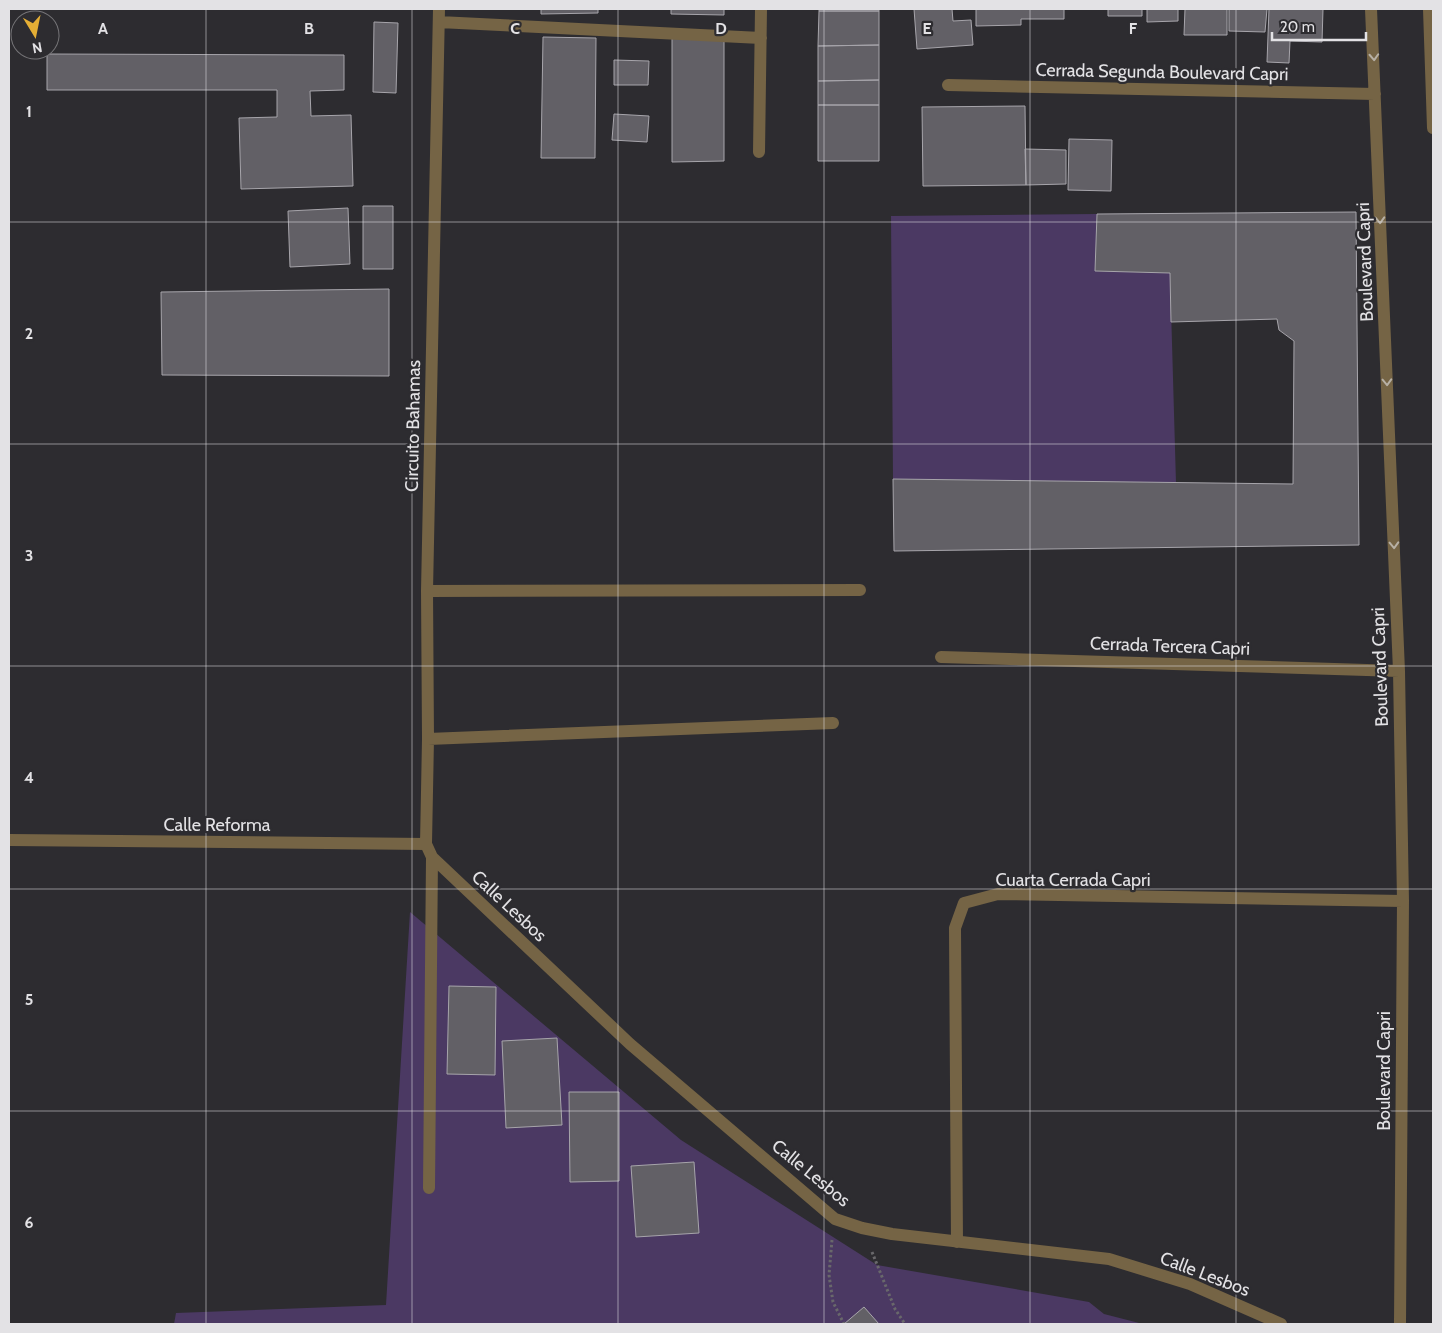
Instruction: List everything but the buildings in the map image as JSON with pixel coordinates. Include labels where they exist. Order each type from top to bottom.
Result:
[{"type":"street","name":"Circuito Bahamas","points":[[426,844],[428,739],[427,592],[439,9]]},
{"type":"street","points":[[759,152],[761,9]]},
{"type":"street","name":"Boulevard Capri","points":[[1372,9],[1399,671],[1403,901],[1400,1324]]},
{"type":"street","points":[[1429,9],[1433,128]]},
{"type":"street","points":[[439,22],[761,38]]},
{"type":"street","name":"Cerrada Segunda Boulevard Capri","points":[[948,85],[1375,94]]},
{"type":"street","points":[[427,592],[860,590]]},
{"type":"street","name":"Cerrada Tercera Capri","points":[[941,657],[1399,671]]},
{"type":"street","points":[[428,739],[833,722]]},
{"type":"street","name":"Calle Reforma","points":[[9,840],[426,844]]},
{"type":"street","name":"Calle Lesbos","points":[[426,844],[432,857],[630,1044],[835,1219],[862,1228],[957,1242],[1110,1259],[1190,1284],[1281,1324]]},
{"type":"street","points":[[429,1188],[432,857]]},
{"type":"street","name":"Cuarta Cerrada Capri","points":[[957,1242],[955,928],[964,903],[998,894],[1403,901]]},
{"type":"path","points":[[835,1219],[829,1275],[833,1302],[844,1324]]},
{"type":"path","points":[[862,1228],[895,1309],[905,1324]]},
{"type":"shaded area","points":[[1097,214],[1095,271],[1170,273],[1176,483],[893,479],[891,216]]},
{"type":"shaded area","points":[[410,912],[681,1140],[877,1265],[1089,1302],[1104,1314],[1143,1324],[174,1324],[176,1313],[386,1305]]}]
